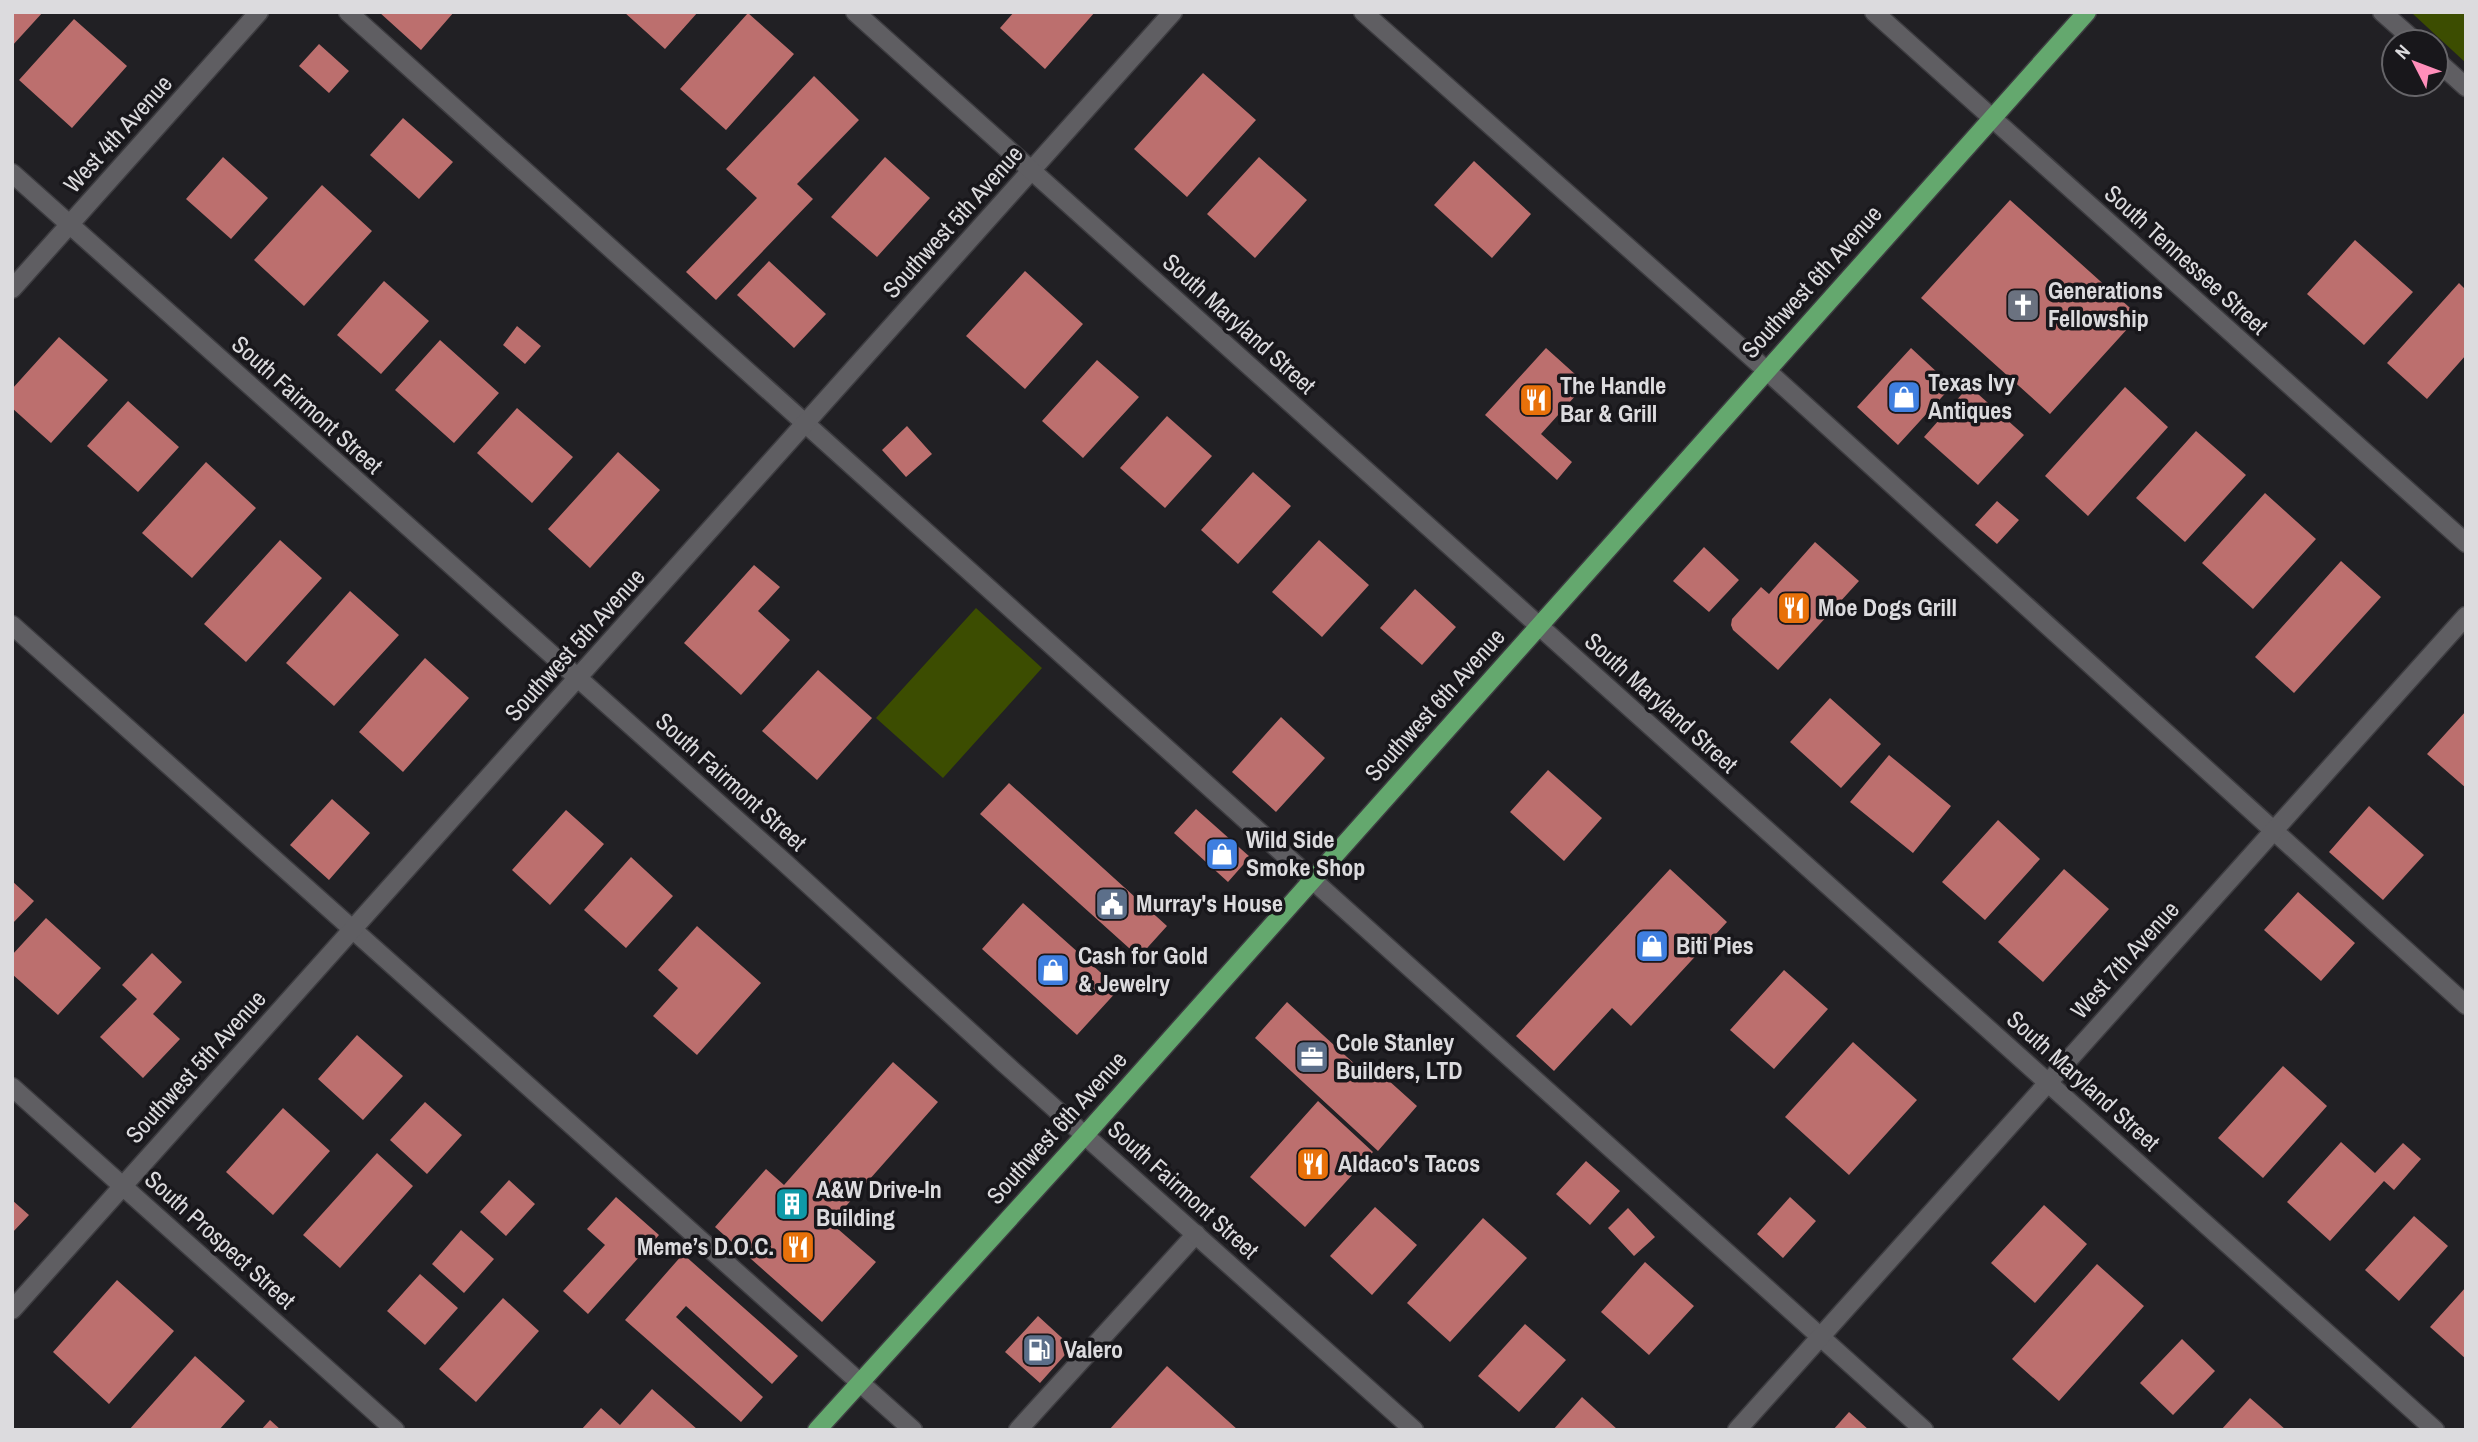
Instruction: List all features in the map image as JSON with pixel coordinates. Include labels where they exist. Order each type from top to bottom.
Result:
[{"type":"main road","name":"Southwest 6th Avenue","points":[[817,1430],[1085,1135],[2087,12]]},
{"type":"street","name":"West 4th Avenue","points":[[12,289],[259,12]]},
{"type":"street","points":[[348,12],[1924,1430]]},
{"type":"street","name":"South Maryland Street","points":[[855,12],[2435,1430]]},
{"type":"street","name":"Southwest 5th Avenue","points":[[12,1310],[1173,12]]},
{"type":"street","points":[[1363,12],[1766,370],[2466,1004]]},
{"type":"street","name":"South Tennessee Street","points":[[1874,12],[2466,543]]},
{"type":"street","points":[[2382,12],[2400,28]]},
{"type":"street","points":[[2450,73],[2466,87]]},
{"type":"street","name":"South Fairmont Street","points":[[12,173],[783,861],[1414,1430]]},
{"type":"street","name":"West 7th Avenue","points":[[1737,1430],[2466,616]]},
{"type":"street","points":[[12,625],[913,1430]]},
{"type":"street","name":"South Prospect Street","points":[[12,1087],[395,1430]]},
{"type":"street","points":[[1018,1430],[1196,1234]]},
{"type":"green space","points":[[2466,12],[2466,63],[2450,48],[2450,28],[2428,28],[2413,14]]},
{"type":"green space","points":[[976,608],[1042,668],[943,778],[876,718]]},
{"type":"building","points":[[12,12],[43,12],[12,46]]},
{"type":"building","points":[[379,12],[454,12],[421,50]]},
{"type":"building","points":[[624,12],[698,12],[665,49]]},
{"type":"building","points":[[1014,12],[1095,12],[1045,69],[1000,28]]},
{"type":"building","points":[[748,13],[794,54],[726,130],[680,89]]},
{"type":"building","points":[[74,19],[127,66],[72,128],[19,80]]},
{"type":"building","points":[[319,44],[349,71],[329,93],[299,66]]},
{"type":"building","points":[[1203,73],[1256,120],[1187,197],[1134,149]]},
{"type":"building","points":[[814,76],[859,120],[797,184],[813,199],[716,300],[686,272],[757,198],[726,169]]},
{"type":"building","points":[[403,118],[453,162],[419,199],[370,155]]},
{"type":"building","points":[[223,157],[268,198],[231,239],[186,199]]},
{"type":"building","points":[[885,157],[930,198],[877,257],[831,217]]},
{"type":"building","points":[[1259,157],[1307,200],[1255,258],[1207,214]]},
{"type":"building","points":[[1474,161],[1531,214],[1492,258],[1434,205]]},
{"type":"building","points":[[322,185],[372,231],[304,306],[254,260]]},
{"type":"building","points":[[2010,200],[2139,316],[2050,414],[1921,298]]},
{"type":"building","points":[[2355,240],[2413,292],[2364,345],[2307,294]]},
{"type":"building","points":[[769,261],[826,314],[794,348],[737,295]]},
{"type":"building","points":[[1025,271],[1083,324],[1025,389],[966,336]]},
{"type":"building","points":[[384,281],[429,321],[381,374],[337,335]]},
{"type":"building","points":[[2459,283],[2466,290],[2466,355],[2427,399],[2387,363]]},
{"type":"building","points":[[517,326],[541,346],[525,364],[503,345]]},
{"type":"building","points":[[59,337],[108,380],[51,443],[12,408],[12,389]]},
{"type":"building","points":[[440,340],[499,393],[454,443],[395,390]]},
{"type":"building","name":"The Handle Bar & Grill","points":[[1546,348],[1586,384],[1541,434],[1572,462],[1557,480],[1485,415]]},
{"type":"building","points":[[1911,348],[1952,386],[1898,445],[1857,407]]},
{"type":"building","points":[[1097,360],[1139,397],[1083,458],[1042,421]]},
{"type":"building","points":[[1969,386],[2024,435],[1978,485],[1924,437]]},
{"type":"building","points":[[2125,387],[2168,427],[2088,516],[2045,476]]},
{"type":"building","points":[[128,401],[179,447],[138,492],[87,446]]},
{"type":"building","points":[[517,408],[573,457],[532,503],[477,453]]},
{"type":"building","points":[[1167,416],[1212,456],[1165,508],[1120,468]]},
{"type":"building","points":[[907,426],[932,454],[906,477],[882,450]]},
{"type":"building","points":[[2196,431],[2246,475],[2185,542],[2136,498]]},
{"type":"building","points":[[618,452],[660,490],[590,568],[548,529]]},
{"type":"building","points":[[206,462],[256,508],[192,578],[142,533]]},
{"type":"building","points":[[1253,472],[1291,506],[1238,564],[1201,530]]},
{"type":"building","points":[[2265,493],[2316,539],[2253,609],[2202,563]]},
{"type":"building","points":[[1997,501],[2019,520],[1997,544],[1975,525]]},
{"type":"building","points":[[280,540],[322,578],[246,662],[204,624]]},
{"type":"building","points":[[1319,540],[1369,585],[1322,637],[1272,592]]},
{"type":"building","points":[[1815,542],[1859,581],[1778,670],[1733,630],[1732,619],[1761,587],[1769,594]]},
{"type":"building","points":[[1704,547],[1739,580],[1709,612],[1673,581]]},
{"type":"building","points":[[2341,561],[2381,597],[2294,693],[2255,657]]},
{"type":"building","points":[[754,565],[780,587],[758,611],[790,640],[741,695],[684,643]]},
{"type":"building","points":[[1415,589],[1456,627],[1422,665],[1380,628]]},
{"type":"building","points":[[350,591],[399,635],[334,706],[286,663]]},
{"type":"building","points":[[425,658],[469,698],[403,772],[359,732]]},
{"type":"building","points":[[818,670],[872,718],[817,780],[762,731]]},
{"type":"building","points":[[1830,698],[1881,744],[1841,788],[1790,742]]},
{"type":"building","points":[[2466,711],[2466,788],[2427,754]]},
{"type":"building","points":[[1281,717],[1325,758],[1276,812],[1232,772]]},
{"type":"building","points":[[1889,755],[1951,806],[1913,853],[1850,802]]},
{"type":"building","points":[[1548,770],[1602,818],[1564,861],[1510,812]]},
{"type":"building","points":[[1009,783],[1167,926],[1139,957],[980,814]]},
{"type":"building","points":[[332,799],[370,833],[329,880],[290,845]]},
{"type":"building","points":[[2369,806],[2424,855],[2383,900],[2329,852]]},
{"type":"building","points":[[1196,809],[1250,857],[1228,882],[1174,833]]},
{"type":"building","points":[[566,810],[604,844],[550,905],[512,870]]},
{"type":"building","points":[[1998,820],[2040,859],[1985,920],[1942,882]]},
{"type":"building","points":[[631,857],[673,896],[626,948],[584,910]]},
{"type":"building","points":[[1670,869],[1727,922],[1631,1026],[1612,1008],[1554,1071],[1516,1036]]},
{"type":"building","points":[[2064,869],[2109,909],[2043,982],[1998,942]]},
{"type":"building","points":[[12,881],[34,901],[12,924]]},
{"type":"building","points":[[2298,892],[2355,943],[2321,981],[2264,930]]},
{"type":"building","points":[[1023,903],[1119,989],[1077,1035],[982,949]]},
{"type":"building","points":[[46,918],[101,968],[58,1015],[12,974],[12,955]]},
{"type":"building","points":[[697,926],[761,983],[697,1055],[653,1016],[678,988],[658,970]]},
{"type":"building","points":[[152,953],[182,982],[153,1014],[180,1039],[143,1078],[100,1037],[137,999],[122,985]]},
{"type":"building","points":[[1784,970],[1828,1009],[1774,1069],[1730,1030]]},
{"type":"building","points":[[1287,1002],[1371,1079],[1378,1071],[1417,1106],[1378,1151],[1255,1038]]},
{"type":"building","points":[[357,1035],[403,1076],[363,1120],[318,1079]]},
{"type":"building","points":[[1853,1042],[1917,1100],[1849,1175],[1785,1117]]},
{"type":"building","name":"A&W Drive-In Building","points":[[893,1062],[938,1102],[831,1223],[876,1262],[822,1322],[715,1227],[766,1169],[784,1185]]},
{"type":"building","points":[[2283,1066],[2327,1106],[2263,1178],[2218,1138]]},
{"type":"building","points":[[1318,1101],[1373,1152],[1305,1227],[1250,1177]]},
{"type":"building","points":[[425,1102],[462,1135],[427,1174],[390,1140]]},
{"type":"building","points":[[283,1108],[330,1151],[273,1215],[226,1172]]},
{"type":"building","points":[[2341,1142],[2375,1173],[2403,1143],[2421,1159],[2394,1190],[2384,1181],[2330,1241],[2287,1202]]},
{"type":"building","points":[[377,1153],[413,1186],[340,1268],[303,1235]]},
{"type":"building","points":[[1586,1161],[1620,1191],[1590,1225],[1556,1194]]},
{"type":"building","points":[[509,1180],[535,1204],[506,1236],[480,1212]]},
{"type":"building","points":[[616,1197],[659,1235],[588,1314],[563,1291],[605,1245],[587,1229]]},
{"type":"building","points":[[1790,1197],[1816,1221],[1783,1258],[1757,1234]]},
{"type":"building","points":[[12,1200],[29,1215],[12,1233]]},
{"type":"building","points":[[2044,1205],[2087,1244],[2035,1303],[1991,1263]]},
{"type":"building","points":[[1375,1207],[1417,1245],[1372,1295],[1330,1256]]},
{"type":"building","points":[[1628,1208],[1655,1237],[1634,1256],[1608,1228]]},
{"type":"building","points":[[2414,1216],[2448,1246],[2399,1301],[2365,1270]]},
{"type":"building","points":[[1483,1218],[1527,1258],[1450,1342],[1407,1303]]},
{"type":"building","points":[[461,1230],[494,1259],[464,1293],[432,1264]]},
{"type":"building","points":[[683,1254],[798,1356],[772,1384],[686,1306],[676,1317],[763,1397],[741,1422],[625,1320]]},
{"type":"building","points":[[1645,1262],[1694,1306],[1649,1355],[1601,1312]]},
{"type":"building","points":[[2097,1264],[2144,1306],[2059,1401],[2012,1359]]},
{"type":"building","points":[[420,1274],[458,1308],[425,1345],[387,1311]]},
{"type":"building","points":[[117,1280],[174,1331],[109,1404],[53,1352]]},
{"type":"building","points":[[2466,1287],[2466,1359],[2430,1327]]},
{"type":"building","points":[[503,1298],[539,1331],[476,1402],[439,1369]]},
{"type":"building","name":"Valero","points":[[1038,1316],[1072,1347],[1040,1383],[1005,1352]]},
{"type":"building","points":[[1525,1324],[1566,1360],[1519,1412],[1478,1376]]},
{"type":"building","points":[[2182,1339],[2215,1371],[2173,1415],[2140,1383]]},
{"type":"building","points":[[195,1356],[245,1401],[219,1430],[129,1430]]},
{"type":"building","points":[[1167,1366],[1238,1430],[1109,1430]]},
{"type":"building","points":[[652,1389],[698,1430],[581,1430],[601,1408],[620,1425]]},
{"type":"building","points":[[1582,1397],[1618,1430],[1553,1430]]},
{"type":"building","points":[[2250,1398],[2286,1430],[2221,1430]]},
{"type":"building","points":[[1849,1412],[1869,1430],[1833,1430]]},
{"type":"building","points":[[270,1420],[281,1430],[261,1430]]},
{"type":"place","name":"Generations Fellowship","points":[[2023,305]]},
{"type":"place","name":"Texas Ivy Antiques","points":[[1904,397]]},
{"type":"place","name":"The Handle Bar & Grill","points":[[1536,400]]},
{"type":"place","name":"Moe Dogs Grill","points":[[1794,608]]},
{"type":"place","name":"Wild Side Smoke Shop","points":[[1222,854]]},
{"type":"place","name":"Murray's House","points":[[1112,904]]},
{"type":"place","name":"Biti Pies","points":[[1652,946]]},
{"type":"place","name":"Cash for Gold & Jewelry","points":[[1053,970]]},
{"type":"place","name":"Cole Stanley Builders, LTD","points":[[1312,1057]]},
{"type":"place","name":"Aldaco's Tacos","points":[[1313,1164]]},
{"type":"place","name":"A&W Drive-In Building","points":[[792,1204]]},
{"type":"place","name":"Meme’s D.O.C.","points":[[798,1247]]},
{"type":"place","name":"Valero","points":[[1039,1350]]}]
